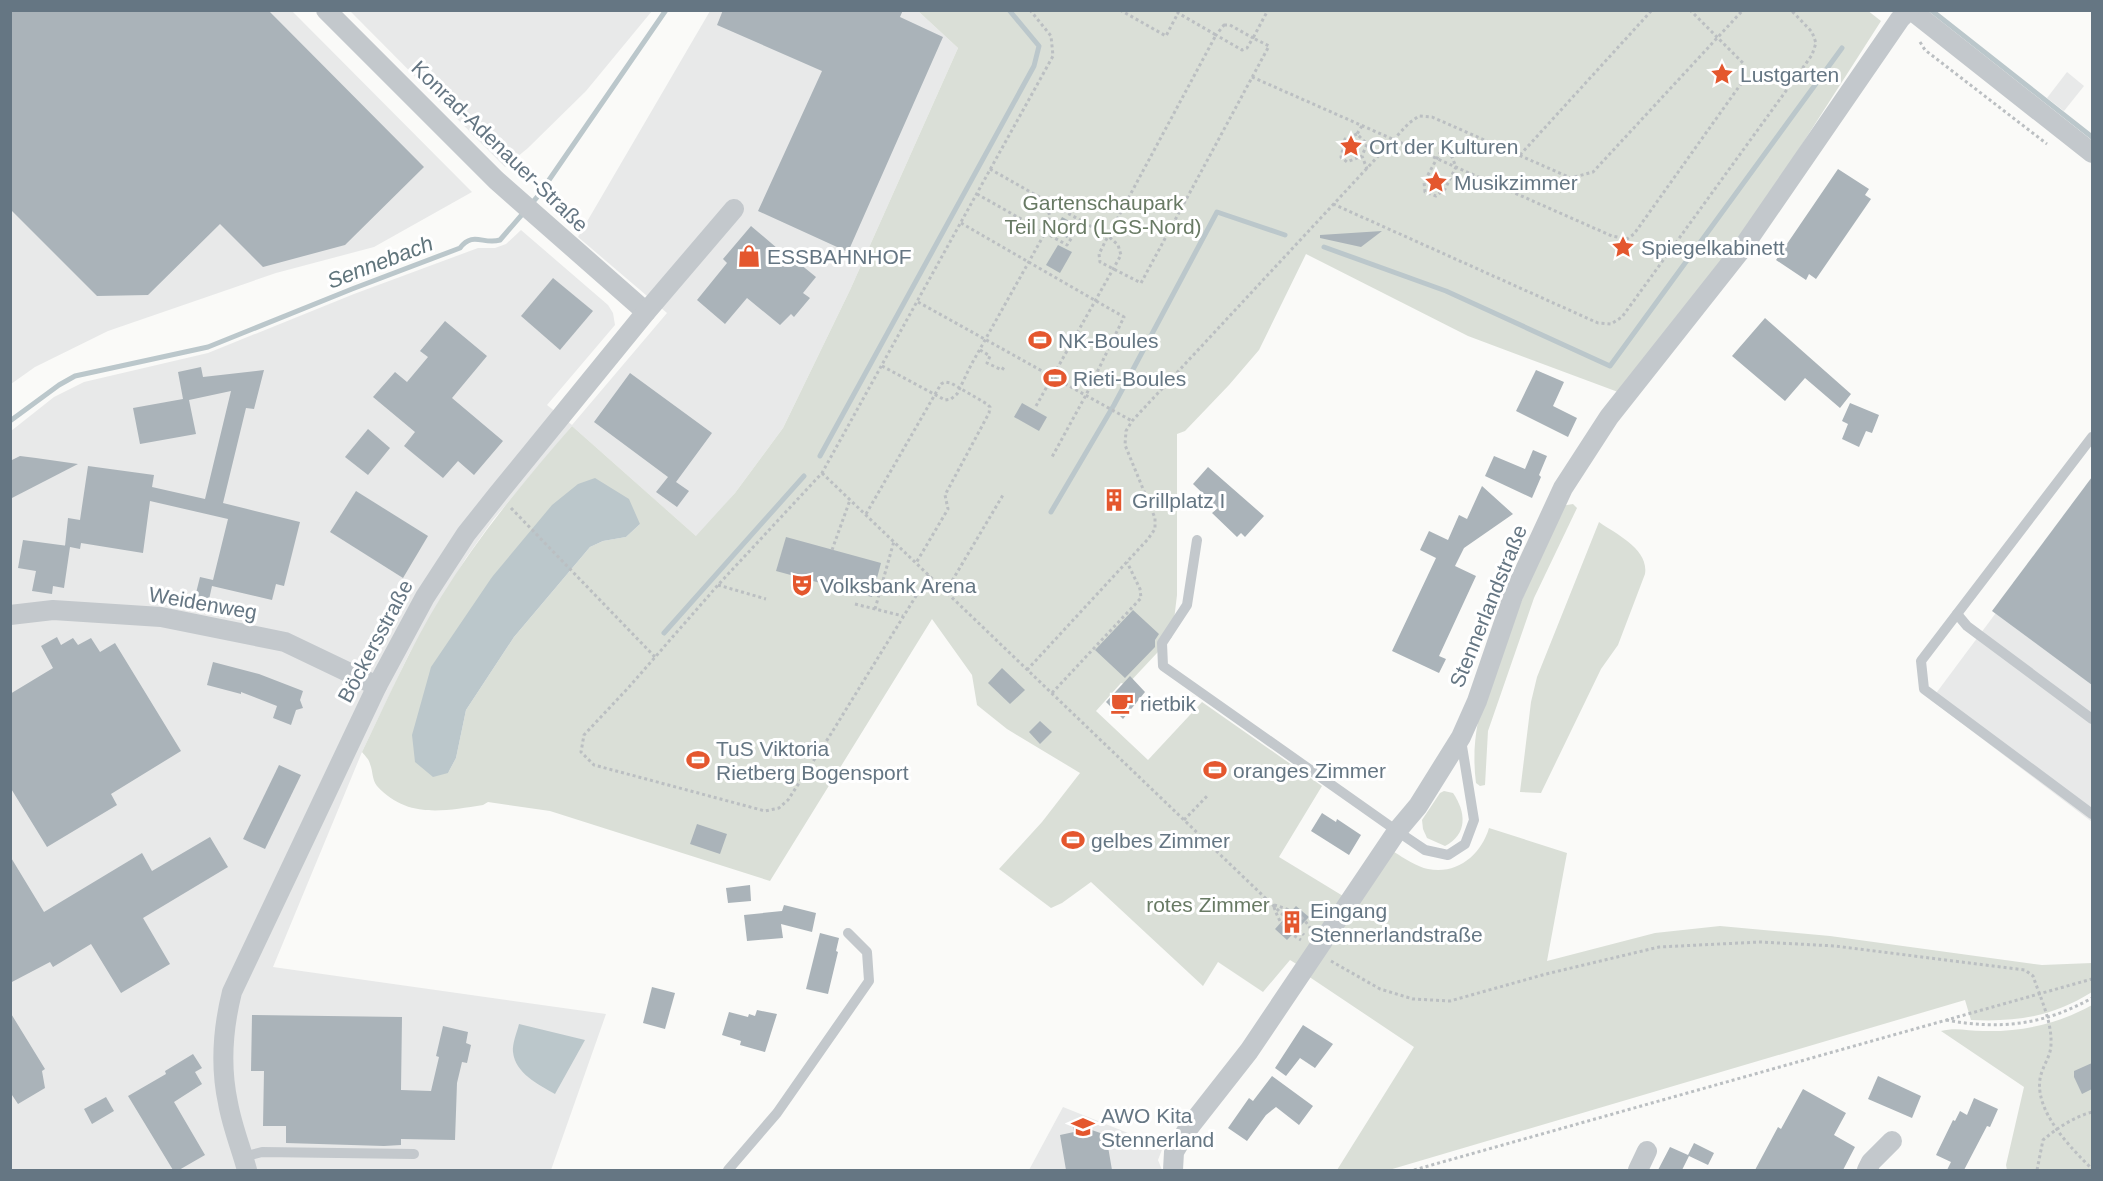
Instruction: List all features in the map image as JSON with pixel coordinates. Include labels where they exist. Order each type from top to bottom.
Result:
[{"type":"street","name":"Konrad-Adenauer-Straße","points":[[326,10],[496,180],[646,312]]},
{"type":"street","points":[[1910,10],[2092,153]]},
{"type":"street","name":"Stennerlandstraße","points":[[1173,1170],[1174,1152],[1187,1130],[1249,1051],[1397,831],[1418,806],[1461,737],[1477,701],[1513,596],[1563,488],[1609,417],[1741,250],[1899,19],[1910,10]]},
{"type":"street","name":"Böckersstraße","points":[[245,1163],[227,1103],[224,1063],[225,1023],[232,992],[377,686],[425,597],[466,534],[646,312],[734,209]]},
{"type":"street","name":"Weidenweg","points":[[10,615],[53,610],[161,617],[285,642],[377,686]]},
{"type":"street","points":[[1867,1170],[1892,1141]]},
{"type":"street","points":[[1638,1170],[1647,1151]]},
{"type":"lane","points":[[2092,437],[1921,662],[1924,689],[2092,814]]},
{"type":"lane","points":[[1197,540],[1187,605],[1162,643],[1163,666],[1425,850],[1448,855],[1465,844],[1474,820],[1461,737]]},
{"type":"lane","points":[[1957,614],[1967,626],[2092,719]]},
{"type":"lane","points":[[728,1170],[777,1113],[869,981],[867,952],[848,933]]},
{"type":"lane","points":[[245,1163],[262,1152],[414,1154]]},
{"type":"path","points":[[929,575],[829,738],[788,800],[778,808],[765,811],[594,765],[581,752],[584,735],[822,473],[1053,56],[1051,36],[1030,10]]},
{"type":"path","points":[[1120,10],[1166,36],[1178,12],[1242,50],[1247,48],[1268,10]]},
{"type":"path","points":[[1520,155],[1652,10]]},
{"type":"path","points":[[1252,77],[1618,238],[1627,239],[1634,234],[1743,81],[1745,73],[1743,63],[1690,10]]},
{"type":"path","points":[[1027,670],[1155,529],[1155,518],[1125,445],[1126,431],[1132,421],[1409,123],[1419,116],[1432,117],[1571,178],[1593,172],[1743,10]]},
{"type":"path","points":[[1333,204],[1598,324],[1611,324],[1622,317],[1812,54],[1816,43],[1812,32],[1791,10]]},
{"type":"path","points":[[1224,25],[1230,25],[1253,38],[1269,46],[1141,283],[1100,262],[1099,254],[1108,236],[1216,35],[1224,25]]},
{"type":"path","points":[[1357,134],[1367,144],[1362,156],[1347,162],[1341,157],[1345,139],[1357,134],[1362,126]]},
{"type":"path","points":[[1440,153],[1448,153],[1456,167],[1444,189],[1436,196],[1425,192],[1424,182],[1440,153]]},
{"type":"path","points":[[1362,156],[1368,169]]},
{"type":"path","points":[[990,170],[1081,223],[1108,236],[1118,245],[1121,255],[1036,405]]},
{"type":"path","points":[[976,194],[1067,245],[1081,223]]},
{"type":"path","points":[[882,366],[934,395],[945,400],[951,399],[961,388],[1045,232],[1050,218],[1045,202]]},
{"type":"path","points":[[960,223],[1124,316],[1086,395],[1052,457]]},
{"type":"path","points":[[918,302],[1132,421]]},
{"type":"path","points":[[980,350],[990,356],[987,363],[1002,370],[1004,367]]},
{"type":"path","points":[[866,514],[941,384],[945,382],[961,388],[987,404],[990,407],[989,413],[945,495],[948,508],[916,563]]},
{"type":"path","points":[[822,473],[1332,962],[1380,989],[1413,999],[1450,1001],[1659,946],[1760,942],[1835,946],[2025,970],[2033,976],[2051,1035],[2052,1046],[2039,1088],[2042,1100],[2056,1129],[2092,1169]]},
{"type":"path","points":[[497,495],[655,657]]},
{"type":"path","points":[[946,591],[1003,495]]},
{"type":"path","points":[[832,550],[850,500]]},
{"type":"path","points":[[875,609],[894,541]]},
{"type":"path","points":[[1052,693],[1141,597],[1140,589],[1127,562]]},
{"type":"path","points":[[718,585],[766,599]]},
{"type":"path","points":[[855,604],[903,616]]},
{"type":"path","points":[[1184,819],[1208,795]]},
{"type":"path","points":[[1274,905],[1292,910],[1305,921],[1318,948]]},
{"type":"path","points":[[1274,905],[1280,924],[1292,935],[1318,948]]},
{"type":"path","points":[[1414,1170],[2092,979]]},
{"type":"path","points":[[1946,1020],[1984,1025],[2028,1022],[2047,1019],[2092,998]]},
{"type":"path","points":[[2037,1170],[2043,1140],[2078,1116],[2092,1112]]},
{"type":"shaded area","points":[[11,11],[292,11],[472,192],[374,247],[276,273],[108,331],[35,367],[11,384]]},
{"type":"shaded area","points":[[350,11],[652,11],[586,91],[528,148],[505,167]]},
{"type":"shaded area","points":[[710,11],[918,11],[958,48],[850,290],[783,428],[735,493],[697,537],[572,426],[493,520],[466,558],[409,654],[362,752],[273,967],[606,1014],[551,1170],[11,1170],[11,431],[54,397],[84,382],[208,353],[354,294],[478,248],[495,248],[506,244],[521,230],[608,305],[613,313],[615,325],[547,405],[572,425],[667,313],[578,237]]},
{"type":"shaded area","points":[[2067,72],[2084,86],[2064,111],[2047,98]]},
{"type":"shaded area","points":[[595,478],[629,499],[640,524],[626,537],[603,541],[590,547],[514,637],[466,710],[456,758],[448,773],[433,777],[415,762],[412,735],[431,667],[492,577],[552,505],[578,484]]},
{"type":"shaded area","points":[[2092,484],[2092,822],[1931,700]]},
{"type":"shaded area","points":[[519,1024],[585,1040],[555,1094],[529,1078],[518,1066],[513,1049]]},
{"type":"shaded area","name":"AWO Kita Stennerland","points":[[1063,1107],[1163,1147],[1158,1160],[1162,1170],[1029,1170]]},
{"type":"green space","name":"Gartenschaupark Teil Nord (LGS-Nord)","points":[[1867,10],[1881,21],[1774,188],[1724,258],[1618,392],[1468,336],[1306,254],[1259,350],[1185,431],[1177,434],[1177,595],[1172,637],[1127,685],[1121,683],[1096,711],[1148,760],[1202,702],[1322,786],[1279,857],[1343,896],[1298,965],[1290,960],[1263,992],[1218,962],[1203,986],[1091,882],[1062,903],[1051,908],[999,869],[1042,822],[1080,773],[1007,729],[977,705],[972,675],[932,619],[770,881],[550,811],[488,802],[483,805],[454,809],[413,808],[389,797],[377,786],[368,759],[362,752],[400,673],[441,597],[503,508],[572,426],[696,536],[735,493],[783,428],[850,290],[958,48],[918,11]],"holes":[[[640,524],[626,537],[603,541],[590,547],[514,637],[466,710],[456,758],[448,773],[492,577]]]},
{"type":"green space","points":[[1573,504],[1577,508],[1534,598],[1488,731],[1485,785],[1480,786],[1476,783],[1475,739],[1490,677],[1561,506]]},
{"type":"green space","points":[[1599,522],[1637,550],[1645,565],[1645,574],[1618,645],[1601,669],[1541,793],[1520,792],[1531,702],[1537,677]]},
{"type":"green space","points":[[1444,791],[1453,793],[1462,815],[1458,835],[1445,846],[1427,838],[1422,820],[1440,793]]},
{"type":"green space","points":[[1489,828],[1567,853],[1547,961],[1655,933],[1720,926],[1830,936],[2042,965],[2092,963],[2092,992],[2048,1012],[2004,1020],[1971,1020],[1965,1000],[1389,1170],[1337,1170],[1414,1047],[1308,976],[1394,852],[1424,868],[1449,869],[1458,866],[1474,854]]},
{"type":"green space","points":[[2092,1005],[2092,1170],[2007,1170],[2006,1165],[2024,1087],[1941,1031],[1957,1029],[1997,1031],[2039,1026]]},
{"type":"building","points":[[10,10],[268,10],[424,167],[345,245],[263,267],[220,224],[148,295],[97,296],[10,209]]},
{"type":"building","points":[[723,10],[903,10],[900,17],[943,37],[848,252],[758,211],[822,71],[717,25]]},
{"type":"building","points":[[1838,169],[1869,189],[1865,195],[1871,199],[1816,279],[1809,274],[1806,280],[1776,260]]},
{"type":"building","points":[[1062,217],[1075,224],[1067,238],[1054,231]]},
{"type":"building","points":[[751,226],[798,266],[800,264],[816,277],[803,293],[810,298],[794,317],[791,314],[780,325],[747,298],[725,324],[697,300],[727,263],[723,259]]},
{"type":"building","points":[[1382,231],[1361,247],[1320,238],[1320,235]]},
{"type":"building","points":[[1058,245],[1072,252],[1060,273],[1046,265]]},
{"type":"building","points":[[553,278],[593,311],[560,350],[521,316]]},
{"type":"building","points":[[1765,318],[1851,394],[1840,408],[1805,378],[1785,401],[1732,356]]},
{"type":"building","points":[[445,321],[487,356],[452,398],[503,441],[474,475],[458,461],[443,478],[404,446],[415,432],[373,397],[395,372],[407,382],[428,357],[420,351]]},
{"type":"building","points":[[201,367],[203,377],[264,370],[254,409],[246,408],[223,503],[300,522],[284,586],[276,584],[272,600],[212,586],[208,604],[194,601],[200,577],[213,580],[228,519],[150,501],[143,553],[81,543],[80,549],[70,547],[64,588],[53,586],[52,594],[32,591],[36,571],[18,568],[23,540],[65,546],[68,518],[80,520],[88,466],[154,475],[152,487],[205,499],[231,391],[189,400],[196,434],[140,444],[133,408],[183,399],[178,372]]},
{"type":"building","points":[[1536,370],[1564,382],[1553,406],[1577,418],[1568,437],[1516,411]]},
{"type":"building","points":[[630,373],[712,433],[676,482],[689,491],[677,507],[656,492],[668,477],[594,422]]},
{"type":"building","points":[[1022,403],[1047,417],[1039,431],[1014,417]]},
{"type":"building","points":[[1850,403],[1879,415],[1872,433],[1866,431],[1859,447],[1842,439],[1848,424],[1842,421]]},
{"type":"building","points":[[368,429],[390,448],[368,475],[345,457]]},
{"type":"building","points":[[1533,450],[1547,456],[1532,498],[1485,476],[1494,456],[1525,469]]},
{"type":"building","points":[[20,456],[78,464],[10,499],[10,461]]},
{"type":"building","points":[[1208,467],[1264,516],[1245,537],[1241,533],[1237,537],[1212,513],[1218,508],[1193,484]]},
{"type":"building","points":[[2092,477],[2092,685],[1992,611]]},
{"type":"building","points":[[1482,486],[1513,514],[1464,548],[1455,566],[1476,576],[1439,656],[1446,659],[1439,673],[1392,651],[1436,558],[1420,550],[1429,531],[1448,540],[1459,515],[1467,519]]},
{"type":"building","points":[[356,491],[428,536],[403,578],[330,532]]},
{"type":"building","points":[[786,537],[881,563],[872,597],[776,571]]},
{"type":"building","points":[[1133,610],[1159,634],[1155,640],[1155,647],[1125,678],[1095,650]]},
{"type":"building","points":[[57,637],[61,645],[73,638],[78,645],[91,638],[100,652],[115,643],[181,751],[111,794],[117,805],[47,847],[10,787],[10,694],[53,668],[41,646]]},
{"type":"building","points":[[213,662],[259,674],[303,691],[300,700],[303,708],[296,710],[291,725],[273,718],[277,706],[241,692],[241,694],[207,685]]},
{"type":"building","points":[[1002,668],[1025,690],[1010,704],[988,683]]},
{"type":"building","name":"rietbik","points":[[1130,676],[1145,692],[1123,719],[1106,702]]},
{"type":"building","points":[[1040,721],[1052,732],[1040,744],[1029,732]]},
{"type":"building","points":[[279,765],[301,775],[265,849],[243,839]]},
{"type":"building","points":[[1322,813],[1336,822],[1337,819],[1361,835],[1349,855],[1311,831]]},
{"type":"building","points":[[697,824],[727,834],[720,854],[690,844]]},
{"type":"building","points":[[210,837],[228,867],[143,918],[170,964],[121,993],[91,944],[53,967],[50,962],[10,983],[10,856],[44,912],[142,853],[152,871]]},
{"type":"building","points":[[750,885],[751,901],[728,903],[726,888]]},
{"type":"building","points":[[784,905],[816,913],[812,932],[781,924],[783,938],[747,941],[744,915],[782,911]]},
{"type":"building","name":"Eingang Stennerlandstraße","points":[[1296,906],[1309,917],[1287,940],[1275,929]]},
{"type":"building","points":[[820,933],[839,938],[828,994],[806,989]]},
{"type":"building","points":[[652,987],[675,993],[665,1029],[643,1023]]},
{"type":"building","points":[[757,1010],[777,1014],[765,1052],[740,1045],[741,1041],[722,1035],[729,1012],[748,1017],[749,1014],[755,1016]]},
{"type":"building","points":[[10,1012],[45,1069],[42,1071],[45,1088],[18,1104],[10,1092]]},
{"type":"building","points":[[252,1015],[402,1017],[401,1090],[431,1091],[443,1026],[468,1032],[466,1043],[471,1045],[467,1063],[462,1062],[457,1083],[455,1140],[401,1139],[401,1145],[384,1146],[286,1143],[286,1126],[263,1126],[264,1071],[251,1071]]},
{"type":"building","points":[[1303,1025],[1333,1044],[1315,1068],[1300,1058],[1286,1076],[1275,1068]]},
{"type":"building","points":[[193,1054],[202,1068],[195,1072],[202,1084],[174,1102],[205,1155],[179,1170],[173,1170],[128,1096],[166,1074],[165,1071]]},
{"type":"building","points":[[2092,1063],[2092,1089],[2082,1094],[2074,1077],[2074,1071]]},
{"type":"building","points":[[1272,1076],[1313,1106],[1299,1125],[1276,1107],[1266,1115],[1247,1141],[1228,1128],[1249,1098],[1253,1101]]},
{"type":"building","points":[[1878,1076],[1921,1096],[1912,1118],[1868,1099]]},
{"type":"building","points":[[1803,1089],[1846,1113],[1834,1135],[1855,1147],[1843,1170],[1755,1170],[1778,1127],[1781,1129]]},
{"type":"building","points":[[106,1097],[114,1111],[92,1124],[84,1109]]},
{"type":"building","points":[[1974,1098],[1998,1109],[1964,1170],[1947,1170],[1951,1162],[1936,1155],[1953,1120],[1955,1121],[1960,1111],[1967,1115]]},
{"type":"building","points":[[1072,1123],[1106,1135],[1112,1170],[1066,1170],[1060,1135],[1074,1132]]},
{"type":"building","points":[[1694,1143],[1714,1153],[1708,1165],[1689,1156],[1682,1170],[1658,1170],[1670,1147],[1688,1155]]},
{"type":"waterway","name":"Sennebach","points":[[10,421],[75,376],[208,347],[460,248],[469,240],[500,240],[538,196],[666,10]]},
{"type":"waterway","points":[[820,456],[1034,66],[1039,46],[1009,10]]},
{"type":"waterway","points":[[1931,10],[2092,137]]},
{"type":"waterway","points":[[1324,247],[1446,291],[1610,366],[1842,48]]},
{"type":"waterway","points":[[1051,512],[1114,405],[1217,212],[1285,235]]},
{"type":"waterway","points":[[664,633],[804,476]]},
{"type":"place","name":"Lustgarten","points":[[1722,74]]},
{"type":"place","name":"Ort der Kulturen","points":[[1351,146]]},
{"type":"place","name":"Musikzimmer","points":[[1436,182]]},
{"type":"place","name":"Spiegelkabinett","points":[[1623,247]]},
{"type":"place","name":"ESSBAHNHOF","points":[[749,256]]},
{"type":"place","name":"NK-Boules","points":[[1040,340]]},
{"type":"place","name":"Rieti-Boules","points":[[1055,378]]},
{"type":"place","name":"Grillplatz I","points":[[1114,500]]},
{"type":"place","name":"Volksbank Arena","points":[[802,585]]},
{"type":"place","name":"rietbik","points":[[1122,703]]},
{"type":"place","name":"TuS Viktoria Rietberg Bogensport","points":[[698,760]]},
{"type":"place","name":"oranges Zimmer","points":[[1215,770]]},
{"type":"place","name":"gelbes Zimmer","points":[[1073,840]]},
{"type":"place","name":"Eingang Stennerlandstraße","points":[[1292,922]]},
{"type":"place","name":"AWO Kita Stennerland","points":[[1083,1127]]},
{"type":"park label","name":"rotes Zimmer","points":[[1208,904]]}]
